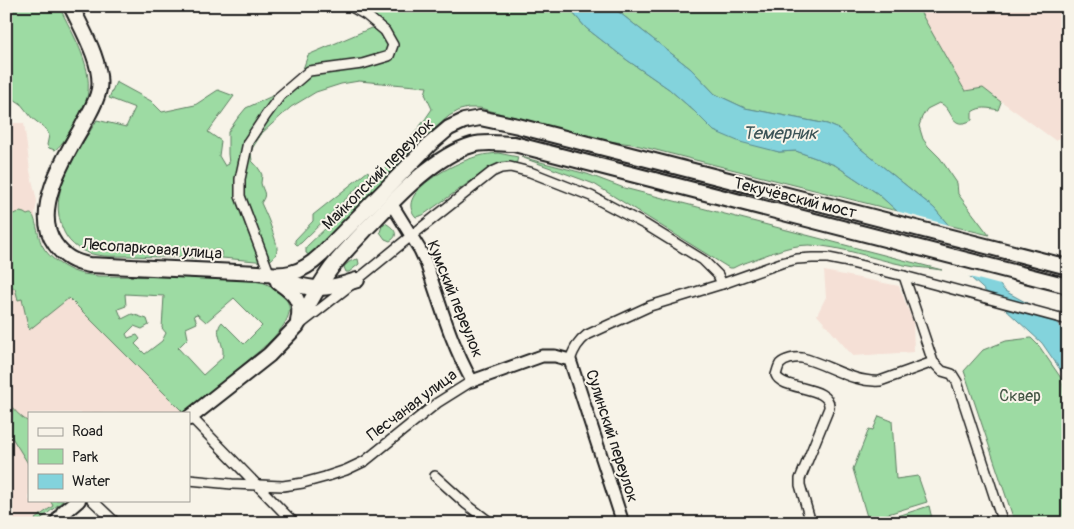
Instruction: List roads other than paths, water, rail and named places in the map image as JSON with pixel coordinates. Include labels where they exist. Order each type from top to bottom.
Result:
[{"type":"main road","name":"Лесопарковая улица","points":[[71,6],[97,62],[100,83],[95,104],[61,166],[49,199],[48,227],[55,245],[66,257],[80,264],[270,275]]},
{"type":"main road","name":"Майкопский переулок","points":[[270,275],[284,275],[301,270],[312,264],[429,145],[449,128],[464,121],[480,118],[518,126]]},
{"type":"main road","name":"Текучёвский мост","points":[[518,126],[1068,267]]},
{"type":"main road","name":"Майкопский переулок","points":[[190,418],[268,355],[297,326],[318,288],[341,256],[391,203],[424,173],[446,156],[474,144],[514,144]]},
{"type":"main road","name":"Текучёвский мост","points":[[514,144],[1068,286]]},
{"type":"main road","points":[[319,257],[319,266],[327,274],[338,278],[357,280]]},
{"type":"main road","points":[[270,275],[289,282],[318,288],[357,280]]},
{"type":"main road","points":[[270,275],[275,281],[291,290],[297,299],[299,308],[297,326]]},
{"type":"main road","points":[[60,517],[76,502]]},
{"type":"street","points":[[270,275],[240,196],[240,179],[248,142],[280,96],[309,70],[362,64],[389,56],[393,45],[384,31],[366,15],[350,6]]},
{"type":"street","name":"Майкопский переулок","points":[[297,326],[492,172],[510,167],[530,172],[591,196],[646,225],[703,260],[718,275],[722,284]]},
{"type":"street","name":"Кумский переулок","points":[[391,203],[412,236],[426,263],[454,344],[472,381]]},
{"type":"street","points":[[570,360],[574,349],[587,335],[650,306],[797,259],[828,258],[843,261],[1068,320]]},
{"type":"street","points":[[904,276],[932,362],[942,370],[952,374],[957,382],[1004,523]]},
{"type":"street","name":"Песчаная улица","points":[[190,480],[283,486],[303,483],[346,470],[365,461],[437,403],[472,381],[542,356],[555,356],[570,360]]},
{"type":"street","points":[[811,523],[800,479],[829,404],[828,399],[824,396],[800,386],[793,386],[778,380],[776,375],[781,363],[792,358],[803,358],[856,378],[880,382],[932,362]]},
{"type":"street","name":"Сулинский переулок","points":[[570,360],[623,523]]},
{"type":"street","points":[[190,418],[294,523]]},
{"type":"street","points":[[435,476],[466,504],[491,523]]},
{"type":"street","points":[[94,502],[116,523]]},
{"type":"water","name":"Темерник","points":[[567,6],[611,6],[691,69],[715,94],[745,108],[827,124],[839,129],[934,208],[1005,291],[1058,324],[1068,339],[1068,392],[1064,375],[1042,343],[877,193],[835,165],[796,151],[779,152],[740,142],[714,131],[669,89],[627,60],[586,28]]},
{"type":"park label","name":"Сквер","points":[[1020,396]]}]
